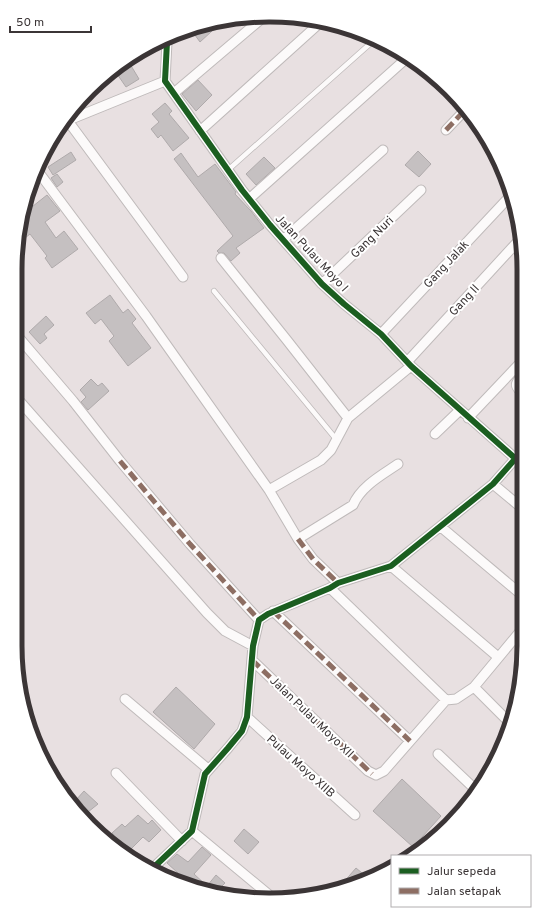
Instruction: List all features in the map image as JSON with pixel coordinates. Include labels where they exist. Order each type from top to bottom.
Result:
[{"type":"street","points":[[174,93],[257,23]]},
{"type":"street","points":[[200,131],[316,27]]},
{"type":"street","points":[[74,118],[165,81],[166,45]]},
{"type":"street","points":[[249,199],[403,61]]},
{"type":"street","name":"Jalan Pulau Moyo I","points":[[165,81],[249,199],[322,284],[381,334],[409,364],[468,418],[516,459]]},
{"type":"street","points":[[446,130],[462,113]]},
{"type":"street","points":[[69,125],[183,277]]},
{"type":"street","points":[[284,239],[382,150]]},
{"type":"street","points":[[41,175],[146,316],[269,490],[298,539],[313,559],[332,581],[446,700],[456,700],[474,687],[517,635]]},
{"type":"street","name":"Gang Nuri","points":[[322,284],[421,190]]},
{"type":"street","name":"Gang Jalak","points":[[381,334],[507,199]]},
{"type":"street","name":"Gang II","points":[[348,418],[409,364],[515,243]]},
{"type":"street","points":[[221,258],[348,418],[331,450],[320,460],[269,490]]},
{"type":"street","points":[[22,341],[190,544],[258,620]]},
{"type":"street","points":[[468,418],[517,366]]},
{"type":"street","points":[[22,404],[207,613],[225,631],[253,646]]},
{"type":"street","points":[[435,434],[460,410]]},
{"type":"street","points":[[204,765],[228,748],[242,731],[247,717],[253,646],[258,620],[263,616],[332,581],[391,566],[493,484],[516,459]]},
{"type":"street","points":[[298,539],[353,505],[357,496],[364,489],[398,464]]},
{"type":"street","points":[[493,484],[517,504]]},
{"type":"street","points":[[441,527],[517,591]]},
{"type":"street","points":[[391,566],[498,657]]},
{"type":"street","points":[[273,612],[410,742],[446,700]]},
{"type":"street","name":"Jalan Pulau Moyo XII","points":[[252,660],[372,774],[376,775],[384,771],[410,742]]},
{"type":"street","points":[[474,687],[506,719]]},
{"type":"street","points":[[125,699],[204,765]]},
{"type":"street","name":"Pulau Moyo XIIB","points":[[247,717],[355,815]]},
{"type":"street","points":[[438,754],[472,787]]},
{"type":"street","points":[[156,865],[192,831],[204,774],[204,765]]},
{"type":"street","points":[[116,773],[182,841]]},
{"type":"street","points":[[192,831],[267,893]]},
{"type":"lane","points":[[228,170],[370,44]]},
{"type":"lane","points":[[214,291],[336,439]]},
{"type":"lane","points":[[517,378],[514,382],[514,389],[517,392]]},
{"type":"building","points":[[210,29],[212,31],[200,42],[194,34]]},
{"type":"building","points":[[131,65],[139,79],[126,87],[117,74]]},
{"type":"building","points":[[198,80],[212,95],[196,111],[182,94]]},
{"type":"building","points":[[165,103],[172,111],[169,114],[189,138],[173,151],[161,135],[158,138],[151,129],[159,122],[152,114]]},
{"type":"building","points":[[418,151],[431,164],[419,177],[405,165]]},
{"type":"building","points":[[71,152],[76,160],[53,175],[48,167]]},
{"type":"building","points":[[181,153],[198,177],[215,164],[236,192],[235,194],[264,228],[236,248],[240,253],[231,261],[224,253],[219,253],[217,251],[233,236],[174,159]]},
{"type":"building","points":[[264,157],[275,168],[256,185],[246,174]]},
{"type":"building","points":[[57,174],[63,182],[57,187],[51,178]]},
{"type":"building","points":[[47,195],[60,211],[45,222],[56,238],[64,231],[78,249],[52,268],[45,258],[47,256],[30,234],[25,238],[24,237],[29,209]]},
{"type":"building","points":[[110,295],[123,313],[128,309],[136,319],[132,323],[151,348],[128,366],[109,341],[114,336],[101,319],[95,324],[86,313]]},
{"type":"building","points":[[46,316],[54,325],[44,334],[47,338],[40,344],[29,332]]},
{"type":"building","points":[[91,379],[98,386],[102,383],[109,391],[88,410],[81,402],[86,397],[80,390]]},
{"type":"building","points":[[176,687],[215,724],[194,749],[153,712]]},
{"type":"building","points":[[402,779],[441,816],[413,847],[373,811]]},
{"type":"building","points":[[84,791],[98,804],[88,812],[76,800]]},
{"type":"building","points":[[138,815],[148,824],[152,820],[161,830],[149,842],[143,837],[130,850],[112,833],[122,824],[125,827]]},
{"type":"building","points":[[244,829],[259,842],[248,854],[234,841]]},
{"type":"building","points":[[202,847],[211,855],[194,874],[206,885],[176,874],[178,873],[167,863],[177,854],[188,862]]},
{"type":"building","points":[[356,868],[363,874],[349,880],[344,882]]},
{"type":"building","points":[[216,875],[225,883],[220,888],[207,885]]},
{"type":"marked path","points":[[446,130],[462,113]]},
{"type":"marked path","points":[[120,461],[190,544],[259,620]]},
{"type":"marked path","points":[[298,539],[313,559],[338,583]]},
{"type":"marked path","points":[[273,611],[410,741]]},
{"type":"marked path","points":[[252,660],[372,774]]},
{"type":"cycle path","points":[[167,45],[165,81],[242,190],[270,225],[322,284],[381,334],[411,366],[516,459]]},
{"type":"cycle path","points":[[156,865],[192,831],[205,774],[242,731],[247,717],[253,646],[259,620],[268,614],[330,588],[338,583],[391,566],[493,484],[517,457]]}]
